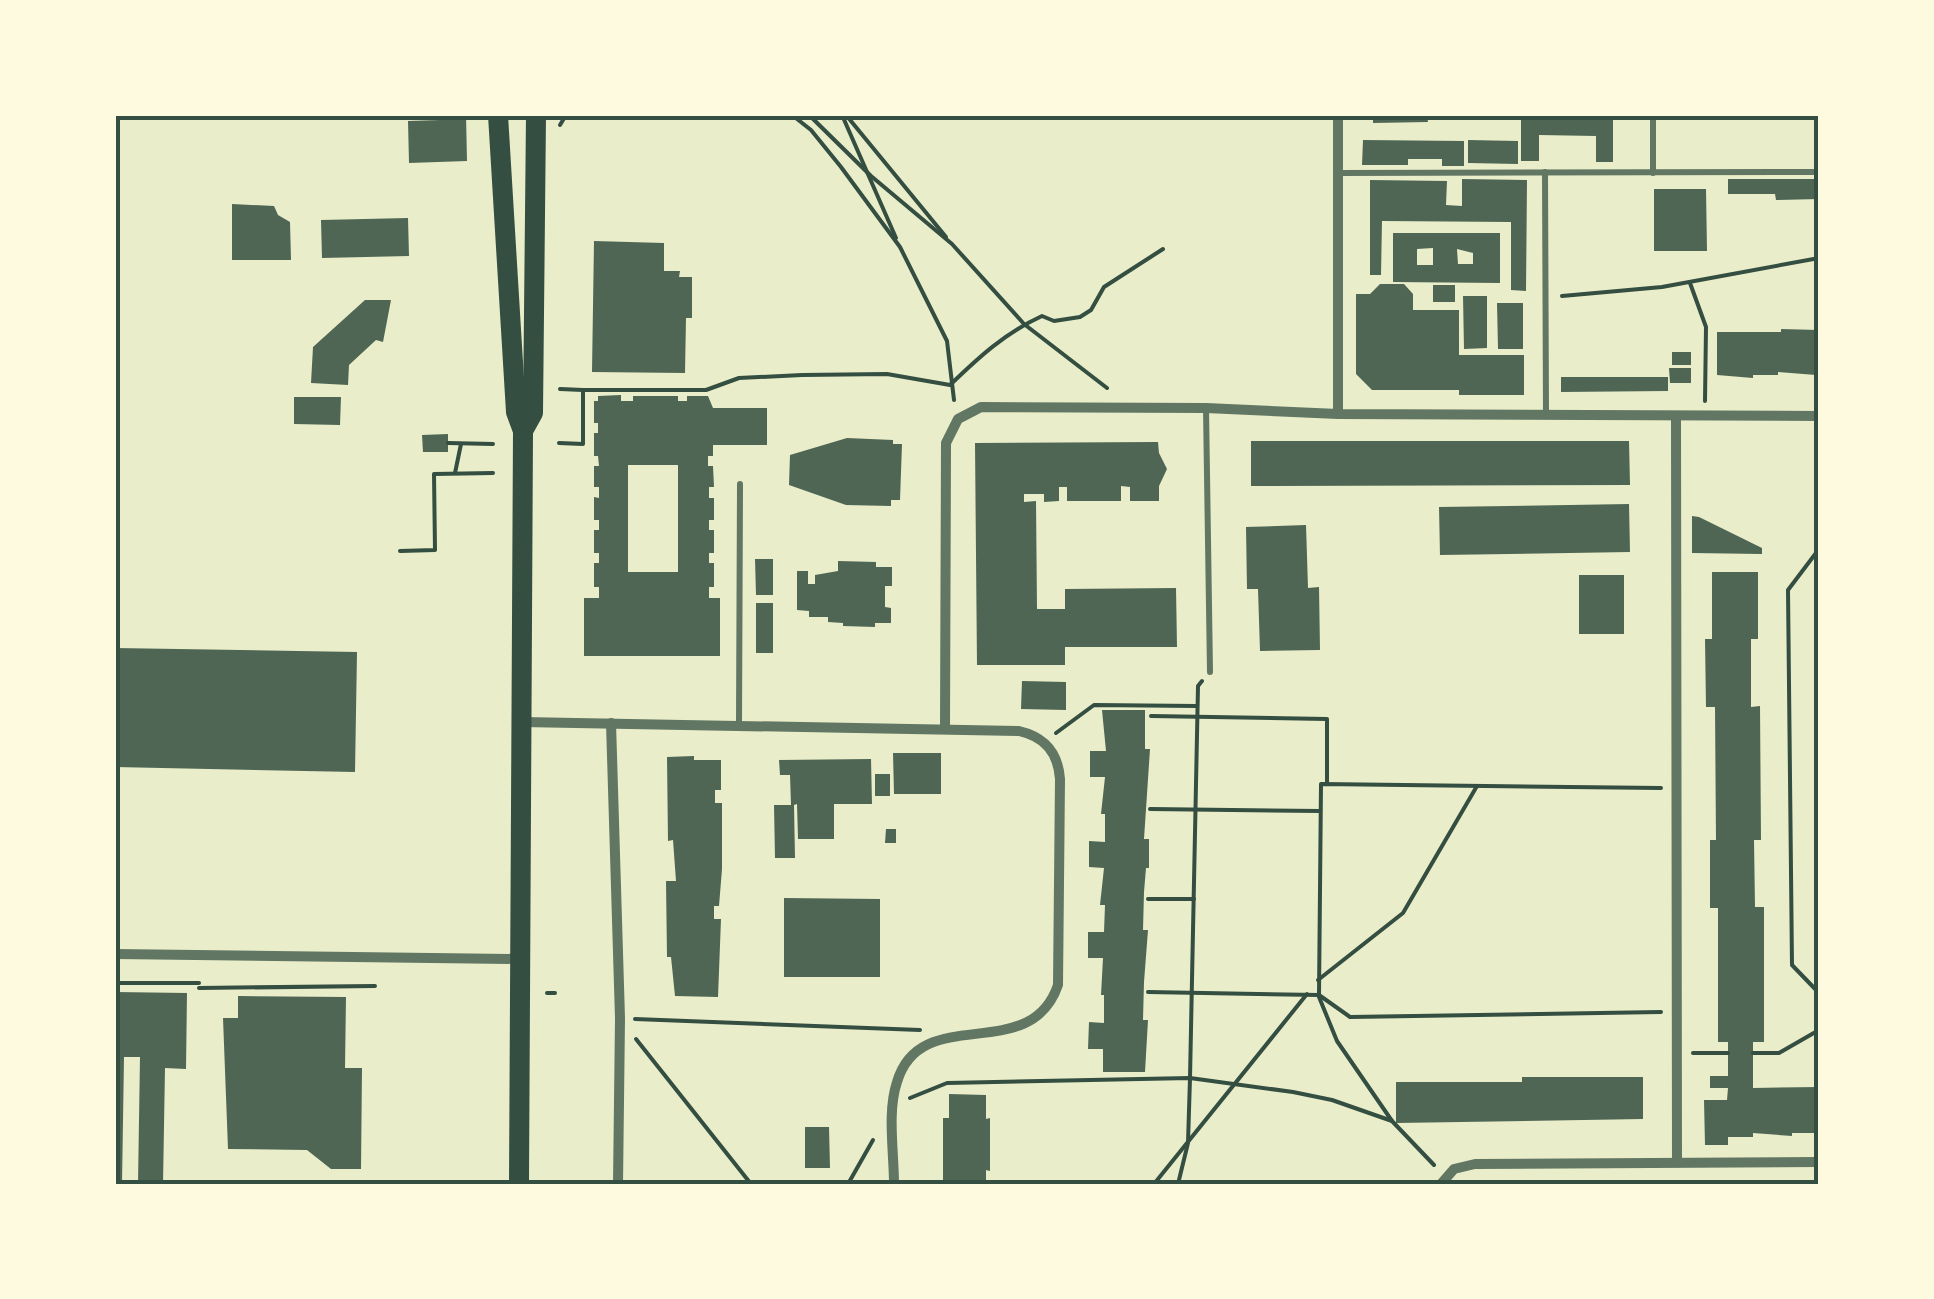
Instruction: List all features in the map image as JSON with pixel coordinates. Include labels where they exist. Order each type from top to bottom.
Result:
[{"type":"main road","points":[[498,115],[516,412],[523,431],[519,1184]]},
{"type":"main road","points":[[523,431],[533,414],[536,115]]},
{"type":"street","points":[[1338,115],[1338,414]]},
{"type":"street","points":[[946,728],[946,443],[958,419],[981,406],[1206,408],[1338,414],[1819,416]]},
{"type":"street","points":[[1676,416],[1677,1161]]},
{"type":"street","points":[[522,722],[1019,730],[1044,742],[1059,765],[1060,779],[1058,985],[1043,1013],[1030,1023],[929,1043],[902,1068],[894,1104],[894,1184]]},
{"type":"street","points":[[611,723],[620,1018],[618,1184]]},
{"type":"street","points":[[115,954],[520,959]]},
{"type":"street","points":[[1443,1180],[1464,1165],[1475,1164],[1819,1162]]},
{"type":"lane","points":[[1653,115],[1653,174]]},
{"type":"lane","points":[[1545,172],[1546,415]]},
{"type":"lane","points":[[1338,173],[1819,172]]},
{"type":"lane","points":[[1206,408],[1210,672]]},
{"type":"lane","points":[[738,725],[740,484]]},
{"type":"path","points":[[560,125],[566,115]]},
{"type":"path","points":[[792,115],[811,130],[842,166],[900,247]]},
{"type":"path","points":[[809,115],[871,176],[952,244]]},
{"type":"path","points":[[844,115],[900,247],[947,340],[950,385],[958,419]]},
{"type":"path","points":[[844,115],[1024,324],[1132,407]]},
{"type":"path","points":[[950,385],[989,347],[1024,324],[1042,316],[1054,321],[1080,318],[1091,310],[1104,288],[1163,249]]},
{"type":"path","points":[[1546,298],[1689,282],[1819,258]]},
{"type":"path","points":[[1689,282],[1706,327],[1705,416]]},
{"type":"path","points":[[560,390],[706,390],[739,378],[887,374],[950,385]]},
{"type":"path","points":[[559,443],[583,444],[583,390]]},
{"type":"path","points":[[448,443],[493,444]]},
{"type":"path","points":[[455,474],[462,444]]},
{"type":"path","points":[[400,551],[435,550],[434,474],[494,473]]},
{"type":"path","points":[[1819,549],[1788,590],[1792,965],[1819,992]]},
{"type":"path","points":[[1178,1184],[1188,1142],[1198,686],[1210,672]]},
{"type":"path","points":[[1044,742],[1094,705],[1198,706]]},
{"type":"path","points":[[1152,716],[1327,719],[1327,784]]},
{"type":"path","points":[[1443,1180],[1392,1121],[1337,1042],[1318,994],[1321,784],[1676,788]]},
{"type":"path","points":[[1318,980],[1403,912],[1477,786]]},
{"type":"path","points":[[1150,809],[1320,812]]},
{"type":"path","points":[[1148,898],[1196,899]]},
{"type":"path","points":[[115,982],[375,986]]},
{"type":"path","points":[[1148,992],[1318,994],[1350,1017],[1676,1012]]},
{"type":"path","points":[[1154,1184],[1307,994]]},
{"type":"path","points":[[620,1018],[916,1029],[946,1038]]},
{"type":"path","points":[[620,1018],[751,1184]]},
{"type":"path","points":[[1753,1053],[1779,1053],[1819,1030]]},
{"type":"path","points":[[1676,1053],[1728,1053]]},
{"type":"path","points":[[848,1184],[894,1104],[947,1083],[1190,1078],[1332,1100],[1392,1121]]},
{"type":"building","points":[[440,115],[466,115],[467,161],[409,163],[408,121],[440,120]]},
{"type":"building","points":[[1373,115],[1427,115],[1428,122],[1373,123]]},
{"type":"building","points":[[1521,115],[1613,115],[1613,162],[1596,162],[1596,136],[1539,135],[1539,161],[1521,161]]},
{"type":"building","points":[[1363,140],[1464,141],[1464,166],[1442,166],[1442,159],[1408,159],[1408,165],[1362,165]]},
{"type":"building","points":[[1468,140],[1518,141],[1518,164],[1468,163]]},
{"type":"building","points":[[1462,179],[1527,180],[1526,291],[1511,290],[1511,222],[1382,221],[1381,275],[1370,275],[1370,180],[1447,181],[1446,205],[1462,206]]},
{"type":"building","points":[[1728,179],[1817,179],[1819,199],[1776,200],[1775,194],[1728,194]]},
{"type":"building","points":[[1654,189],[1706,189],[1707,251],[1654,251]]},
{"type":"building","points":[[232,204],[274,206],[278,215],[290,222],[291,260],[232,260]]},
{"type":"building","points":[[408,218],[409,256],[322,258],[321,220]]},
{"type":"building","points":[[1393,233],[1500,233],[1500,283],[1393,282]],"holes":[[[1433,248],[1433,265],[1417,265],[1417,249]],[[1457,249],[1473,253],[1473,264],[1458,264]]]},
{"type":"building","points":[[594,241],[664,243],[664,271],[680,271],[679,277],[692,277],[692,318],[686,318],[685,373],[592,372]]},
{"type":"building","points":[[1380,284],[1404,284],[1413,294],[1413,310],[1459,310],[1459,355],[1524,355],[1524,395],[1372,390],[1356,374],[1356,294],[1370,294]]},
{"type":"building","points":[[1433,285],[1455,285],[1455,302],[1433,302]]},
{"type":"building","points":[[1463,296],[1487,296],[1487,348],[1464,349]]},
{"type":"building","points":[[365,300],[391,300],[383,342],[376,340],[349,365],[348,385],[311,383],[313,347]]},
{"type":"building","points":[[1497,303],[1523,303],[1523,349],[1498,349]]},
{"type":"building","points":[[1819,330],[1816,375],[1717,375],[1717,332]]},
{"type":"building","points":[[1672,352],[1691,352],[1691,365],[1672,365]]},
{"type":"building","points":[[1669,368],[1691,368],[1691,383],[1670,383]]},
{"type":"building","points":[[1561,377],[1668,377],[1668,391],[1561,392]]},
{"type":"building","points":[[621,395],[621,401],[633,401],[633,396],[678,396],[678,401],[687,401],[687,396],[708,396],[713,408],[767,408],[767,445],[713,445],[713,456],[708,456],[708,466],[713,466],[714,487],[709,487],[709,498],[714,498],[714,520],[709,520],[709,530],[714,530],[714,553],[709,553],[709,563],[714,563],[714,587],[709,587],[709,598],[720,598],[720,656],[584,656],[584,598],[599,598],[599,587],[594,587],[594,563],[599,563],[599,553],[594,553],[594,530],[599,530],[599,520],[594,520],[594,497],[599,498],[599,487],[594,487],[594,466],[599,466],[598,456],[594,456],[598,423],[594,423],[594,401],[598,401],[598,396]],"holes":[[[628,465],[678,465],[678,572],[628,572]]]},
{"type":"building","points":[[294,397],[341,397],[340,425],[294,424]]},
{"type":"building","points":[[448,434],[448,452],[423,452],[422,435]]},
{"type":"building","points":[[847,438],[893,440],[893,444],[902,444],[900,500],[891,500],[891,506],[846,505],[789,485],[790,455]]},
{"type":"building","points":[[1251,441],[1629,441],[1630,485],[1251,486]]},
{"type":"building","points":[[1158,442],[1167,469],[1159,486],[1159,501],[1130,501],[1130,487],[1121,486],[1121,501],[1067,501],[1067,487],[1059,487],[1059,501],[1044,502],[1044,494],[1024,494],[1024,502],[1036,501],[1037,609],[1065,609],[1065,589],[1176,588],[1177,647],[1065,647],[1065,665],[977,665],[975,443]]},
{"type":"building","points":[[1629,504],[1630,552],[1440,555],[1439,507]]},
{"type":"building","points":[[1692,516],[1762,548],[1762,554],[1692,553]]},
{"type":"building","points":[[1306,525],[1308,588],[1319,587],[1320,650],[1260,651],[1258,589],[1247,589],[1246,527]]},
{"type":"building","points":[[755,559],[773,559],[773,595],[756,595]]},
{"type":"building","points":[[838,561],[876,562],[876,567],[892,567],[892,586],[885,586],[885,607],[891,608],[891,623],[843,626],[828,622],[828,617],[809,617],[809,611],[797,610],[797,571],[808,571],[808,584],[815,584],[815,575],[838,571]]},
{"type":"building","points":[[1712,572],[1758,572],[1758,639],[1751,639],[1751,707],[1760,706],[1761,840],[1754,840],[1755,907],[1764,907],[1764,1042],[1753,1042],[1753,1088],[1819,1087],[1819,1133],[1753,1133],[1753,1137],[1728,1137],[1728,1145],[1705,1145],[1704,1100],[1727,1100],[1728,1088],[1710,1088],[1710,1076],[1728,1076],[1728,1042],[1718,1042],[1718,908],[1710,908],[1710,840],[1716,840],[1715,707],[1706,707],[1705,639],[1712,639]]},
{"type":"building","points":[[1579,575],[1624,575],[1624,634],[1579,634]]},
{"type":"building","points":[[756,603],[773,603],[773,653],[756,653]]},
{"type":"building","points":[[115,648],[357,652],[355,772],[115,767]]},
{"type":"building","points":[[1022,681],[1066,682],[1066,710],[1021,709]]},
{"type":"building","points":[[1102,710],[1145,710],[1145,749],[1150,749],[1144,839],[1149,839],[1143,930],[1148,930],[1143,1020],[1148,1020],[1145,1072],[1103,1072],[1103,1049],[1088,1049],[1089,1022],[1104,1023],[1103,958],[1088,958],[1088,932],[1104,932],[1105,905],[1100,905],[1104,868],[1089,867],[1089,841],[1105,842],[1105,814],[1101,814],[1105,777],[1090,777],[1090,751],[1106,751]]},
{"type":"building","points":[[893,753],[941,753],[941,794],[894,794]]},
{"type":"building","points":[[694,756],[694,760],[721,760],[721,790],[715,790],[715,803],[722,803],[722,869],[719,906],[714,906],[714,919],[721,919],[718,997],[675,996],[671,957],[667,957],[666,881],[676,881],[673,840],[668,841],[667,757]]},
{"type":"building","points":[[871,759],[872,804],[834,804],[834,839],[798,839],[797,804],[794,805],[795,858],[775,858],[774,805],[791,805],[790,775],[780,775],[779,760]]},
{"type":"building","points":[[875,774],[890,774],[890,796],[875,796]]},
{"type":"building","points":[[886,829],[896,829],[896,843],[885,843]]},
{"type":"building","points":[[784,898],[880,899],[880,977],[784,977]]},
{"type":"building","points":[[115,992],[187,993],[186,1069],[165,1068],[163,1184],[138,1184],[140,1057],[124,1057],[122,1184],[115,1184]]},
{"type":"building","points":[[238,996],[346,997],[345,1068],[362,1068],[361,1169],[331,1169],[307,1150],[228,1149],[223,1018],[238,1018]]},
{"type":"building","points":[[1522,1077],[1643,1077],[1643,1119],[1396,1123],[1396,1082],[1522,1082]]},
{"type":"building","points":[[949,1094],[986,1095],[990,1171],[986,1170],[986,1184],[943,1184],[943,1118],[949,1118]]},
{"type":"building","points":[[805,1127],[829,1127],[830,1168],[805,1168]]}]
